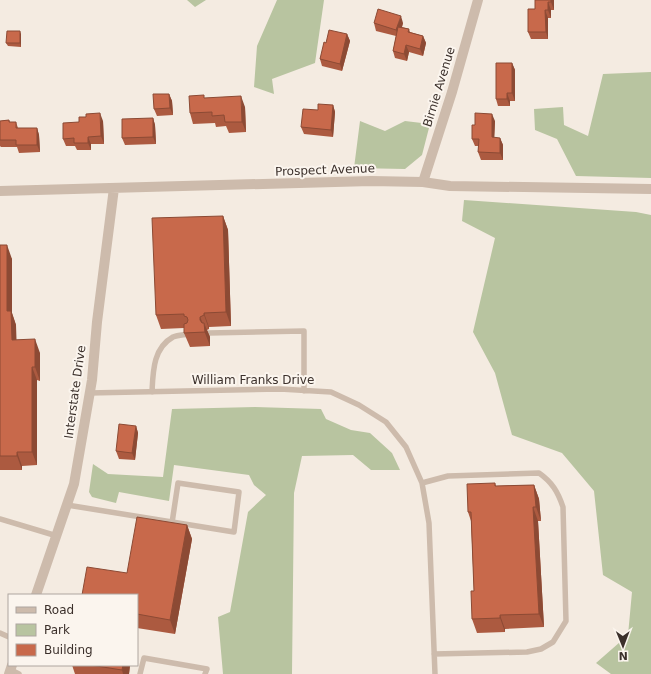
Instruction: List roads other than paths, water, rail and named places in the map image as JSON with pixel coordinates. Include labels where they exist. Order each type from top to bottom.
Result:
[{"type":"street","name":"Birnie Avenue","points":[[422,182],[452,92],[478,0]]},
{"type":"street","name":"Prospect Avenue","points":[[0,191],[371,181],[422,182],[450,186],[651,189]]},
{"type":"street","name":"Interstate Drive","points":[[36,594],[74,484],[89,393],[114,188]]},
{"type":"lane","points":[[209,333],[304,331],[304,391]]},
{"type":"lane","points":[[152,392],[155,361],[163,346],[174,337],[189,334]]},
{"type":"lane","name":"William Franks Drive","points":[[89,393],[280,389],[331,392],[359,405],[386,422],[406,447],[422,483],[429,523],[435,674]]},
{"type":"lane","points":[[422,483],[448,476],[539,473],[548,479],[558,493],[563,507],[566,621],[553,642],[541,649],[527,652],[434,654]]},
{"type":"lane","points":[[67,504],[172,523],[234,532],[240,492],[178,483],[172,523]]},
{"type":"lane","points":[[0,519],[57,536]]},
{"type":"lane","points":[[140,674],[144,658],[207,669],[206,674]]}]
